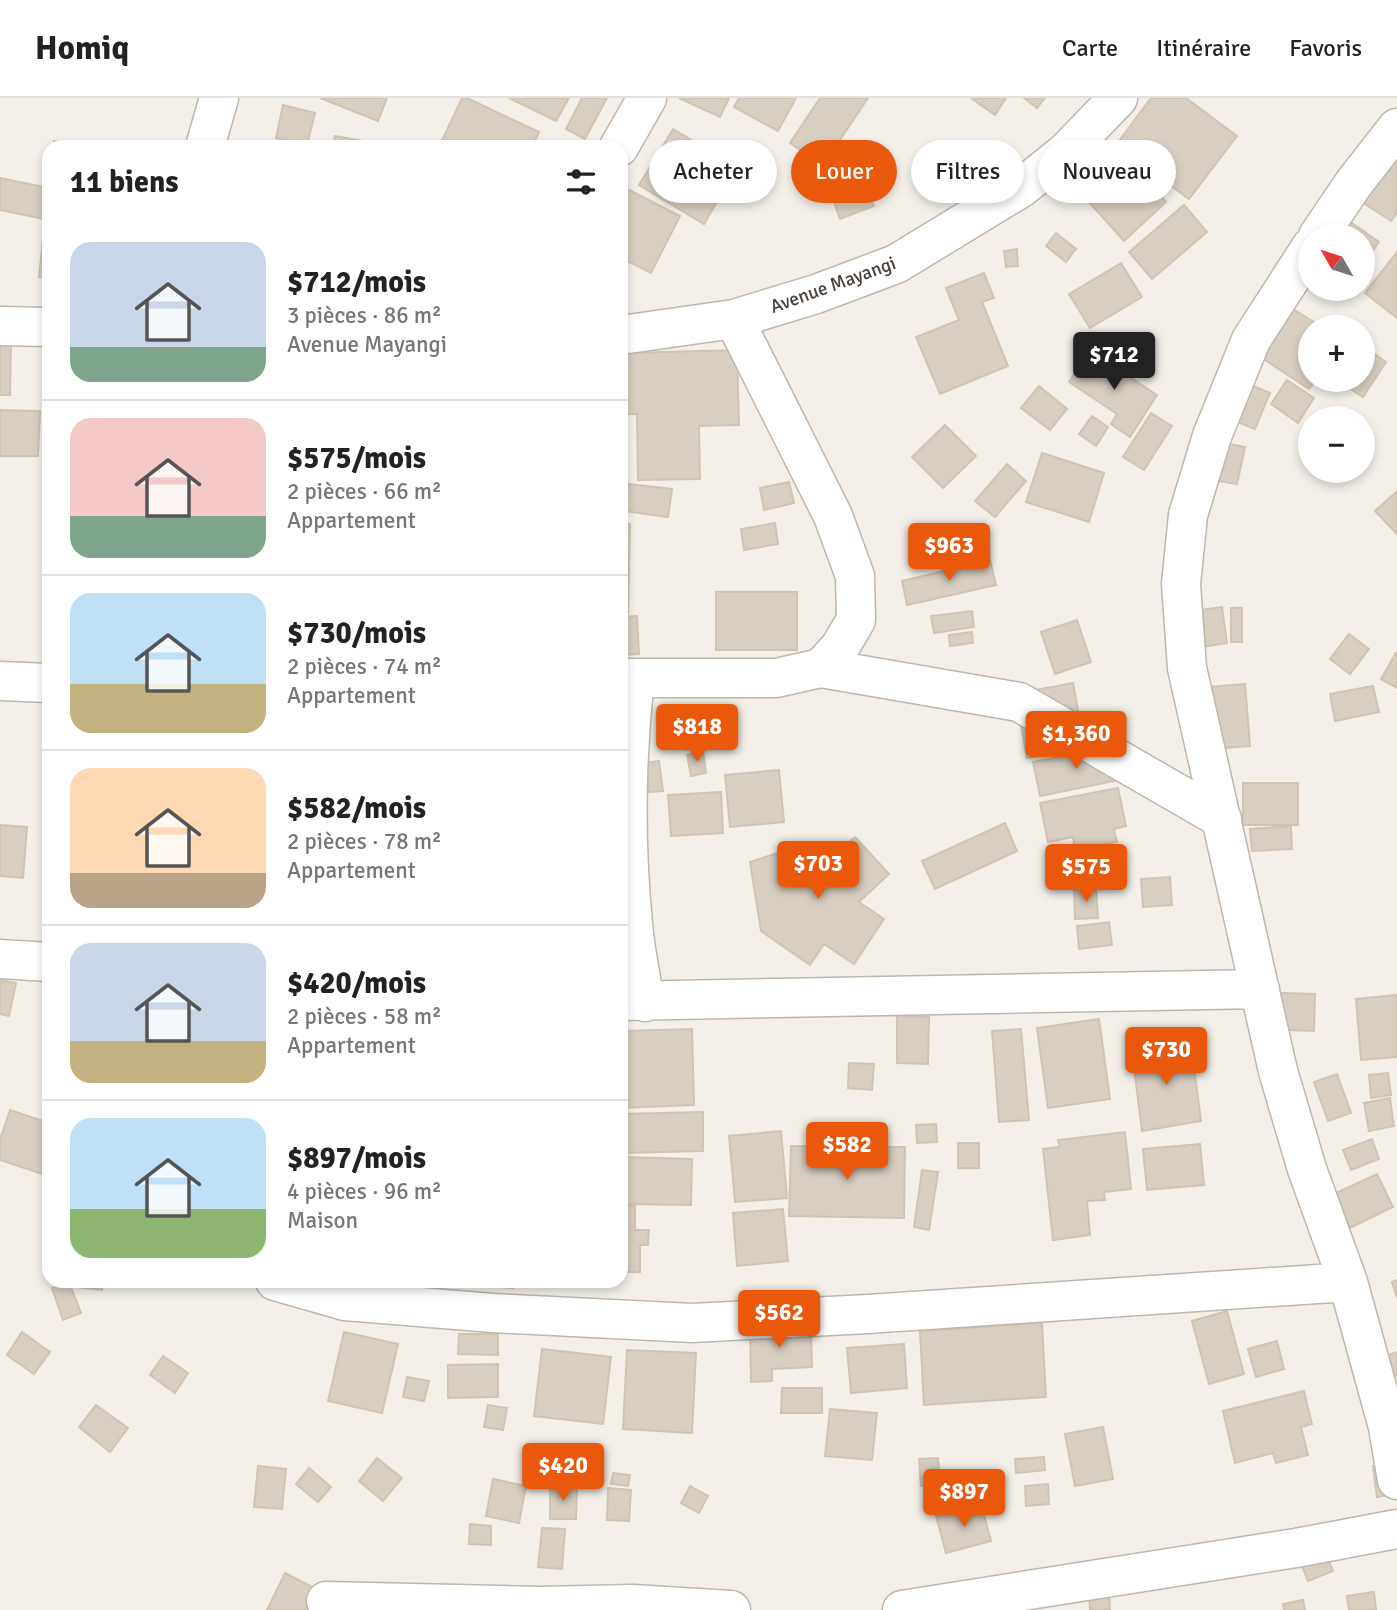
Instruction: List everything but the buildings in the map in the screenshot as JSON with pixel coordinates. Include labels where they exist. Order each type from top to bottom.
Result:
[{"type":"street","points":[[207,140],[219,98]]},
{"type":"street","points":[[623,140],[647,98]]},
{"type":"street","name":"Avenue Mayangi","points":[[628,334],[734,319],[816,294],[896,264],[1021,188],[1067,151],[1118,98]]},
{"type":"street","points":[[1326,224],[1397,128]]},
{"type":"street","points":[[1298,267],[1251,340],[1212,436],[1188,515],[1181,584],[1187,668],[1278,1071],[1307,1169],[1348,1282],[1393,1425],[1397,1480]]},
{"type":"street","points":[[734,319],[834,516],[855,576],[856,620],[840,647],[821,668]]},
{"type":"street","points":[[0,326],[42,327]]},
{"type":"street","points":[[1222,819],[1019,702],[821,668],[776,678],[628,678],[633,1002],[1260,989]]},
{"type":"street","points":[[0,681],[42,683]]},
{"type":"street","points":[[0,959],[42,962]]},
{"type":"street","points":[[300,1288],[345,1301],[493,1313],[692,1323],[1348,1282]]},
{"type":"street","points":[[902,1610],[1296,1548],[1397,1529]]},
{"type":"street","points":[[326,1601],[539,1606],[633,1604],[731,1610]]}]
